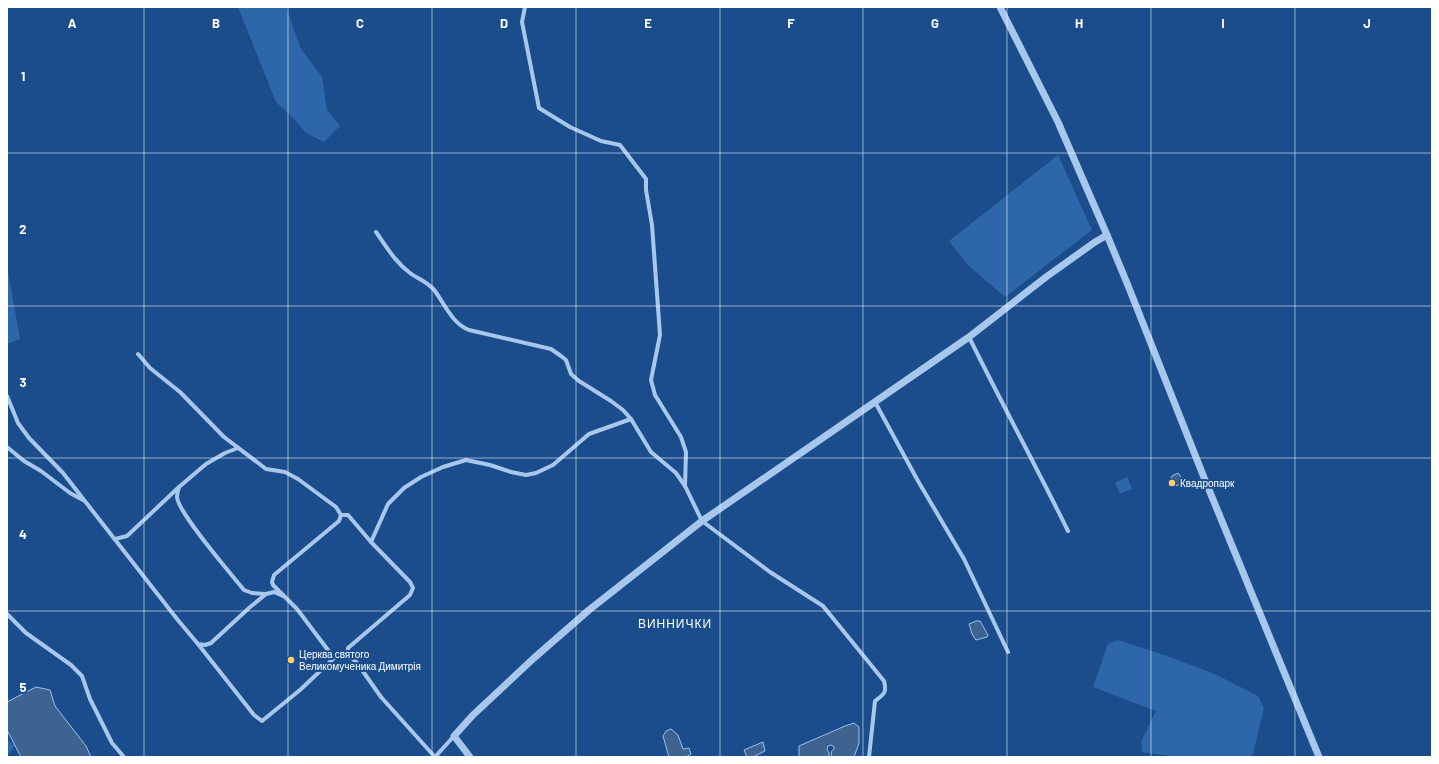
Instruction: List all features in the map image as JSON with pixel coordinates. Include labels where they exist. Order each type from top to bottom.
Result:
[{"type":"street","points":[[525,7],[522,22],[539,108],[570,127],[601,140],[620,145],[646,179],[646,190],[652,225],[660,335],[651,380],[655,395],[681,437],[686,452],[685,486]]},
{"type":"street","points":[[1000,7],[1058,122],[1127,283],[1208,487],[1319,757]]},
{"type":"street","points":[[376,232],[398,262],[410,273],[434,290],[446,309],[462,328],[551,349],[566,360],[571,374],[579,381],[611,401],[623,410],[631,419],[651,452],[676,473],[685,486],[702,521],[770,572],[823,606],[884,680],[886,689],[883,695],[875,701],[869,757]]},
{"type":"street","points":[[341,515],[348,515],[371,542],[410,582],[413,588],[410,595],[348,648],[348,654],[357,663],[381,697],[435,757],[473,715],[534,658],[589,610],[702,521],[969,337],[1046,277],[1095,242],[1107,236]]},
{"type":"street","points":[[969,337],[1068,531]]},
{"type":"street","points":[[138,354],[150,368],[180,392],[224,437],[266,469],[284,472],[298,479],[336,507],[341,515]]},
{"type":"street","points":[[7,396],[18,423],[29,438],[63,473],[254,715],[262,721],[300,690],[334,658],[348,654]]},
{"type":"street","points":[[874,402],[964,559],[1008,652]]},
{"type":"street","points":[[371,542],[388,504],[404,488],[421,477],[443,467],[466,460],[526,475],[536,473],[553,465],[589,434],[631,419]]},
{"type":"street","points":[[7,447],[24,461],[41,471],[70,493],[85,501]]},
{"type":"street","points":[[115,539],[127,536],[206,464],[224,453],[238,448]]},
{"type":"street","points":[[179,487],[177,497],[181,508],[206,544],[244,590],[252,593],[266,594],[274,592],[283,596]]},
{"type":"street","points":[[334,658],[297,609],[283,596],[272,582],[274,575],[339,521],[341,515]]},
{"type":"street","points":[[198,644],[204,645],[211,643],[266,594]]},
{"type":"street","points":[[7,614],[26,633],[72,665],[82,676],[90,699],[109,737],[124,757]]},
{"type":"street","points":[[454,736],[470,757]]},
{"type":"shaded area","points":[[238,7],[286,7],[301,49],[322,77],[327,110],[340,126],[324,142],[306,133],[276,102]]},
{"type":"shaded area","points":[[1058,155],[1092,230],[1005,297],[968,265],[949,241]]},
{"type":"shaded area","points":[[7,266],[20,339],[7,344]]},
{"type":"shaded area","points":[[1178,473],[1181,477],[1180,484],[1176,486],[1171,478]]},
{"type":"shaded area","points":[[1127,477],[1132,489],[1120,494],[1115,483]]},
{"type":"shaded area","points":[[980,621],[988,635],[987,637],[976,640],[972,634],[969,624]]},
{"type":"shaded area","points":[[1118,640],[1170,657],[1217,675],[1258,696],[1264,708],[1253,754],[1248,757],[1176,757],[1142,752],[1141,742],[1156,711],[1093,687],[1108,644]]},
{"type":"shaded area","points":[[36,687],[50,690],[55,706],[86,746],[91,757],[21,757],[7,730],[7,702]]},
{"type":"shaded area","points":[[854,723],[859,727],[859,743],[854,757],[832,757],[831,752],[834,747],[831,745],[828,746],[827,750],[829,757],[799,757],[799,746]]},
{"type":"shaded area","points":[[671,729],[678,735],[683,749],[689,748],[691,754],[686,757],[669,757],[663,736],[666,731]]},
{"type":"shaded area","points":[[7,740],[15,746],[7,756]]},
{"type":"shaded area","points":[[763,742],[765,751],[753,757],[747,757],[744,750]]},
{"type":"place","name":"Квадропарк","points":[[1172,483]]},
{"type":"place","name":"Церква святого Великомученика Димитрія","points":[[291,660]]},
{"type":"district","name":"ВИННИЧКИ","points":[[675,623]]}]
